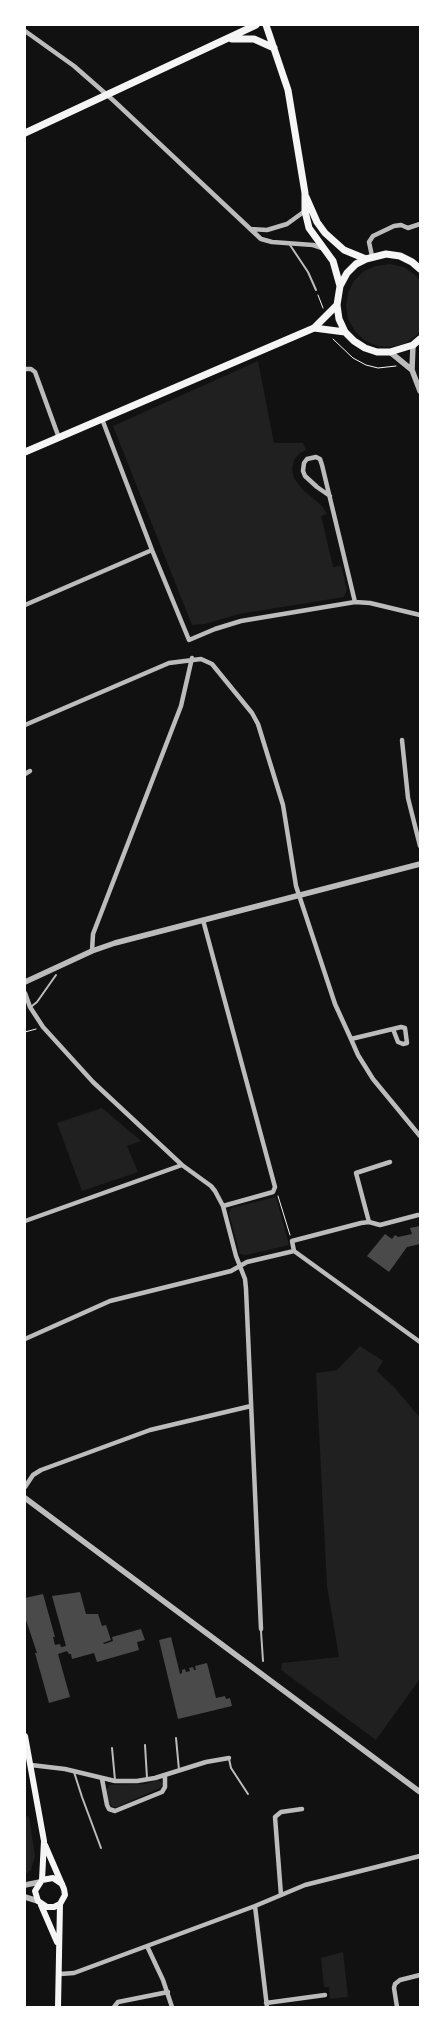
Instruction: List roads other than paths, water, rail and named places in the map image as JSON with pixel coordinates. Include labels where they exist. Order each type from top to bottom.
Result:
[{"type":"main road","points":[[25,133],[256,25]]},
{"type":"main road","points":[[266,25],[288,90],[305,192],[305,211],[310,228],[322,248],[333,261],[340,286]]},
{"type":"main road","points":[[227,39],[254,39],[274,48]]},
{"type":"main road","points":[[305,192],[317,222],[325,233],[344,250],[369,257]]},
{"type":"main road","points":[[420,268],[400,256],[386,254],[369,257],[356,264],[346,274],[340,286],[337,305],[339,319],[345,332],[365,348],[378,352],[390,352],[412,345],[420,339]]},
{"type":"main road","points":[[25,452],[314,328],[337,305]]},
{"type":"main road","points":[[314,328],[345,332]]},
{"type":"main road","points":[[25,1736],[44,1841],[62,1884],[64,1895],[60,1904],[58,2007]]},
{"type":"main road","points":[[44,1841],[41,1881],[35,1891],[58,1945]]},
{"type":"main road","points":[[41,1881],[53,1878],[62,1884]]},
{"type":"main road","points":[[40,1903],[47,1907],[54,1907],[60,1904]]},
{"type":"street","points":[[25,31],[67,60],[107,94],[261,239],[290,245],[313,245],[322,248]]},
{"type":"street","points":[[250,229],[267,230],[287,224],[305,211]]},
{"type":"street","points":[[369,257],[369,242],[373,236],[394,226],[401,225],[408,228],[419,224]]},
{"type":"street","points":[[412,345],[412,370],[420,391]]},
{"type":"street","points":[[390,352],[412,370]]},
{"type":"street","points":[[25,369],[31,369],[35,372],[59,438]]},
{"type":"street","points":[[102,419],[189,640],[241,621],[355,602],[370,603],[420,615]]},
{"type":"street","points":[[330,496],[305,476],[303,471],[304,463],[307,459],[311,457],[320,459],[330,496],[355,602]]},
{"type":"street","points":[[25,605],[152,550]]},
{"type":"street","points":[[92,951],[93,934],[180,706],[192,658]]},
{"type":"street","points":[[25,725],[169,663],[192,658],[201,659],[212,664],[252,713],[258,724],[283,806],[296,886],[335,1004],[358,1055],[373,1079],[420,1136]]},
{"type":"street","points":[[402,740],[408,798],[420,846]]},
{"type":"street","points":[[25,774],[30,771]]},
{"type":"street","points":[[25,982],[92,951],[300,894],[420,864]]},
{"type":"street","points":[[203,920],[275,1187],[273,1192],[223,1206]]},
{"type":"street","points":[[25,992],[30,1007],[43,1027],[109,1098],[215,1191],[223,1206],[246,1289],[261,1629]]},
{"type":"street","points":[[351,1040],[393,1029]]},
{"type":"street","points":[[369,1222],[356,1173],[390,1162]]},
{"type":"street","points":[[25,1221],[182,1164]]},
{"type":"street","points":[[418,1215],[380,1225],[369,1222],[292,1241],[294,1250],[419,1340]]},
{"type":"street","points":[[25,1339],[110,1301],[231,1272],[248,1262],[294,1250]]},
{"type":"street","points":[[25,1486],[33,1475],[41,1470],[150,1430],[251,1406]]},
{"type":"street","points":[[25,1498],[420,1792]]},
{"type":"street","points":[[31,1765],[50,1766],[115,1781],[148,1780],[206,1762],[229,1758]]},
{"type":"street","points":[[102,1779],[107,1805],[109,1809],[115,1811],[162,1792],[166,1787],[165,1775]]},
{"type":"street","points":[[281,1895],[275,1817],[281,1812],[302,1809]]},
{"type":"street","points":[[60,1974],[74,1973],[320,1881],[420,1856]]},
{"type":"street","points":[[25,1885],[41,1881]]},
{"type":"street","points":[[25,1897],[40,1903]]},
{"type":"street","points":[[255,1906],[266,2005],[325,1995]]},
{"type":"street","points":[[146,1946],[168,1992],[172,2007]]},
{"type":"street","points":[[397,2007],[395,1984],[400,1980],[420,1975]]},
{"type":"street","points":[[114,2007],[118,2002],[168,1992]]},
{"type":"lane","points":[[290,245],[308,272],[316,290]]},
{"type":"lane","points":[[30,1007],[37,1002],[56,975]]},
{"type":"lane","points":[[261,1629],[263,1661]]},
{"type":"lane","points":[[176,1738],[179,1770]]},
{"type":"lane","points":[[144,1745],[148,1780]]},
{"type":"lane","points":[[112,1748],[115,1781]]},
{"type":"lane","points":[[229,1758],[231,1768],[248,1794]]},
{"type":"lane","points":[[74,1771],[101,1848]]}]
